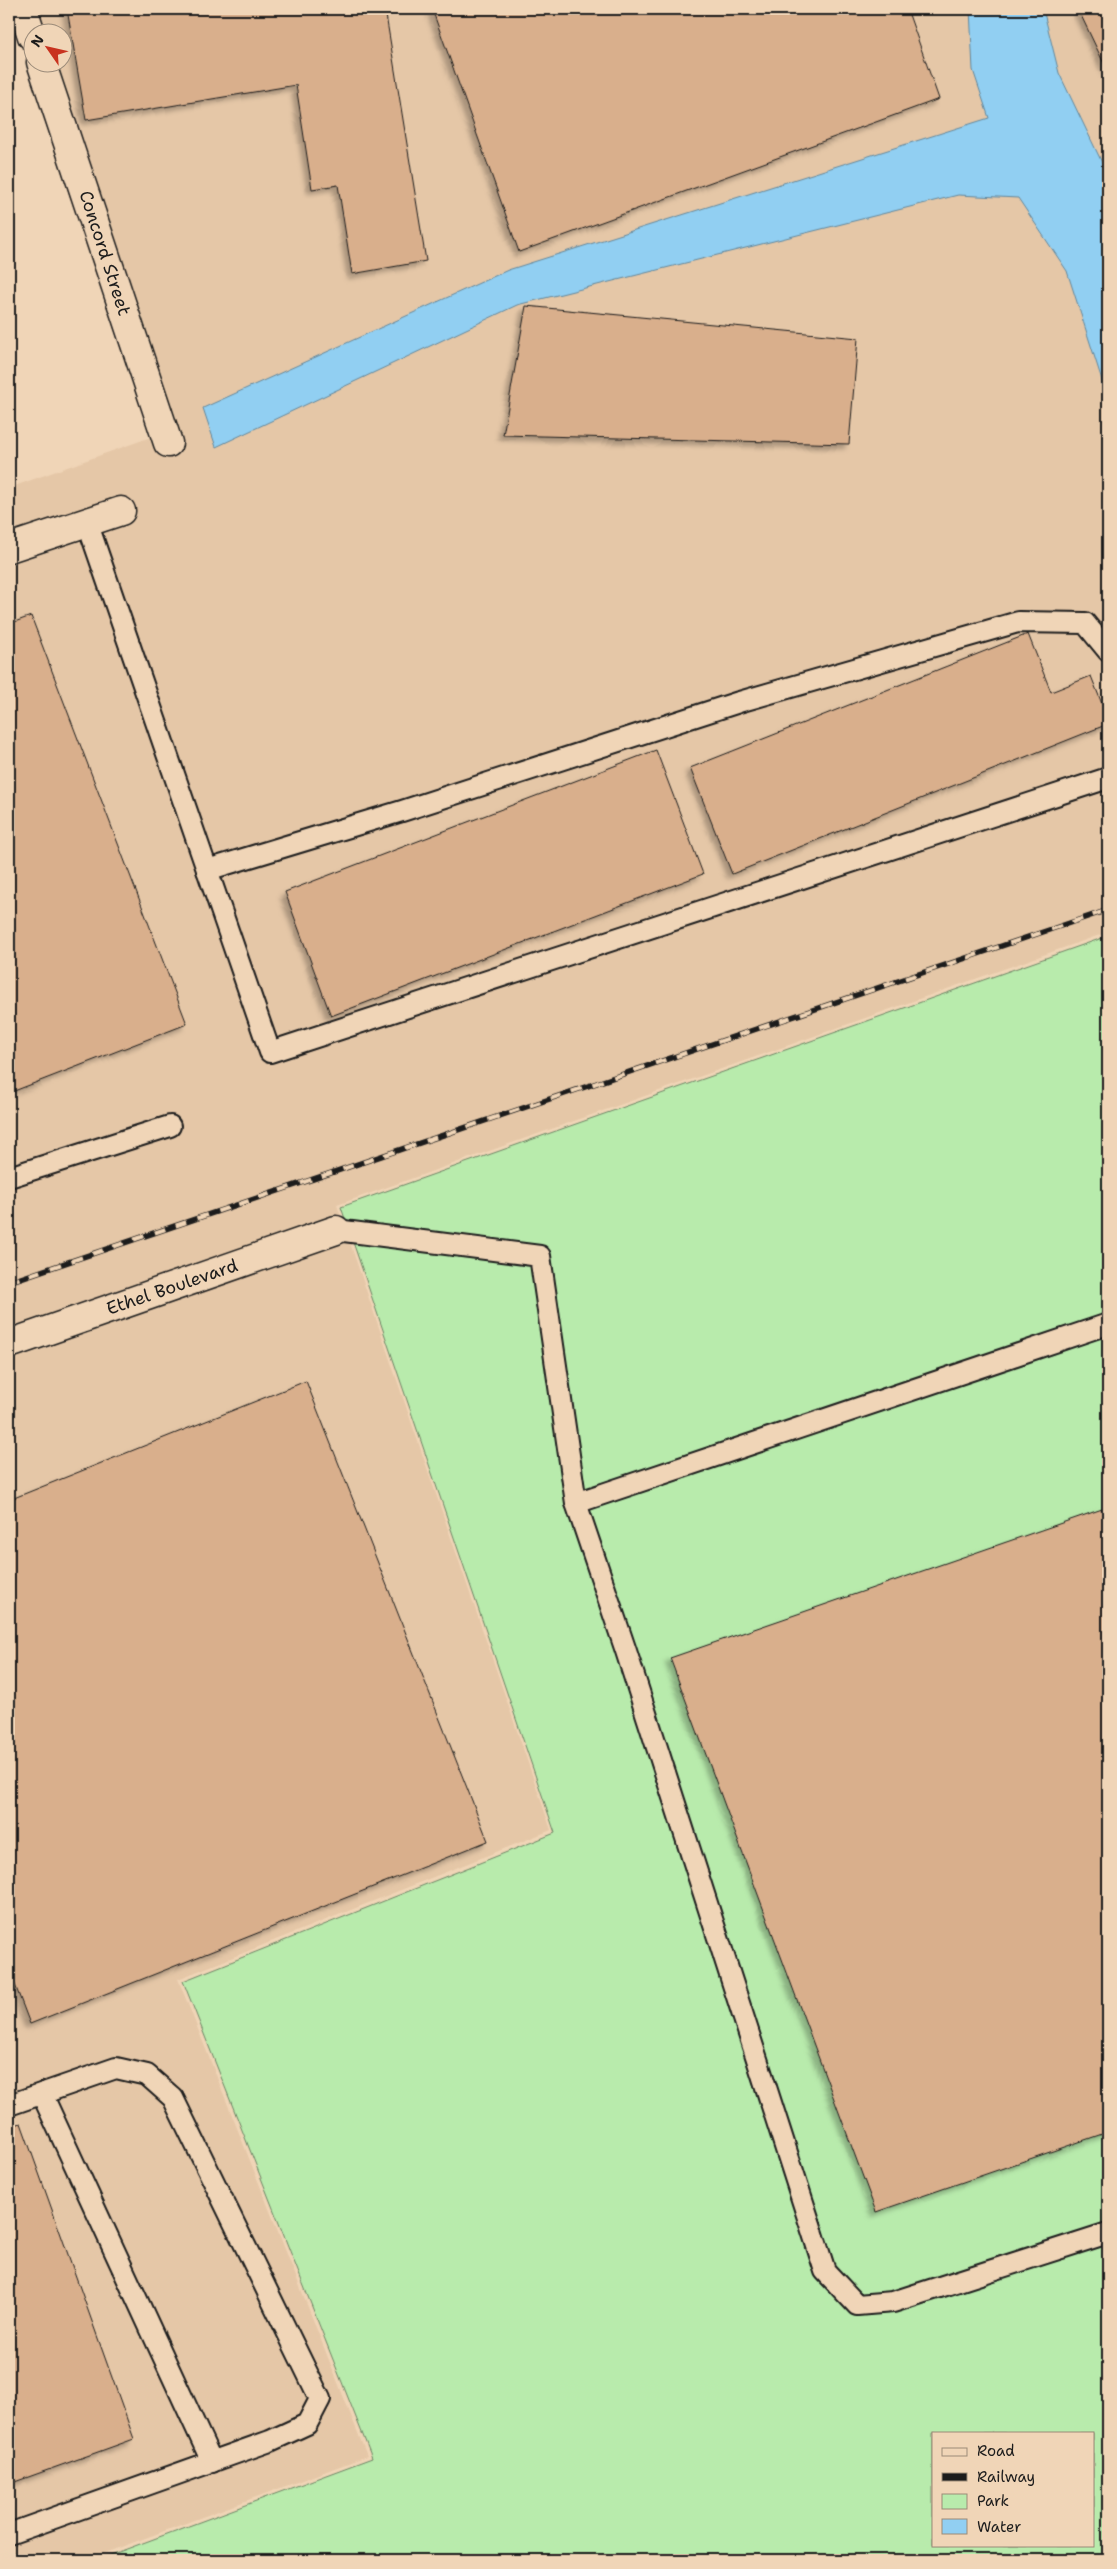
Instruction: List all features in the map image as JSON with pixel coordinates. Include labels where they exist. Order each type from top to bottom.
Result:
[{"type":"street","name":"Concord Street","points":[[45,72],[168,443]]},
{"type":"street","points":[[9,548],[121,511]]},
{"type":"street","name":"Ethel Boulevard","points":[[9,1344],[336,1230]]},
{"type":"lane","points":[[87,522],[270,1052],[1108,778]]},
{"type":"lane","points":[[207,870],[402,811],[739,702],[1018,622],[1084,622],[1108,651]]},
{"type":"lane","points":[[9,1177],[170,1126]]},
{"type":"lane","points":[[336,1230],[540,1256],[576,1502],[626,1650],[825,2271],[856,2306],[893,2302],[1108,2233]]},
{"type":"lane","points":[[576,1502],[1108,1324]]},
{"type":"lane","points":[[9,2105],[116,2068],[147,2075],[173,2098],[320,2399],[307,2424],[270,2441],[9,2534]]},
{"type":"lane","points":[[42,2094],[212,2462]]},
{"type":"shaded area","points":[[19,9],[1108,9],[1108,932],[337,1205],[551,1830],[178,1979],[367,2456],[86,2560],[9,2560],[9,488],[165,432],[40,72],[72,72],[72,22],[26,22]]},
{"type":"green space","points":[[1108,936],[1108,2560],[97,2560],[372,2458],[183,1981],[555,1833],[341,1207]]},
{"type":"water","points":[[970,9],[1043,9],[1059,73],[1108,175],[1108,416],[1101,377],[1067,271],[1018,198],[958,195],[517,305],[216,447],[203,408],[508,270],[989,118],[973,70]]},
{"type":"building","points":[[67,9],[385,9],[426,261],[352,274],[338,185],[312,189],[296,85],[86,120],[72,38],[72,22],[69,22]]},
{"type":"building","points":[[432,9],[907,9],[939,99],[519,252]]},
{"type":"building","points":[[1078,9],[1108,9],[1108,72]]},
{"type":"building","points":[[526,306],[858,338],[849,444],[503,435]]},
{"type":"building","points":[[31,616],[187,1024],[9,1093],[9,624]]},
{"type":"building","points":[[1028,634],[1051,692],[1091,676],[1108,719],[1108,724],[732,874],[690,768]]},
{"type":"building","points":[[656,750],[703,874],[331,1016],[285,892]]},
{"type":"building","points":[[306,1381],[488,1841],[30,2024],[9,1969],[9,1500]]},
{"type":"building","points":[[1108,1507],[1108,2132],[876,2212],[670,1658]]},
{"type":"building","points":[[21,2123],[134,2439],[9,2484],[9,2127]]},
{"type":"railway","points":[[9,1282],[1108,910]]}]
